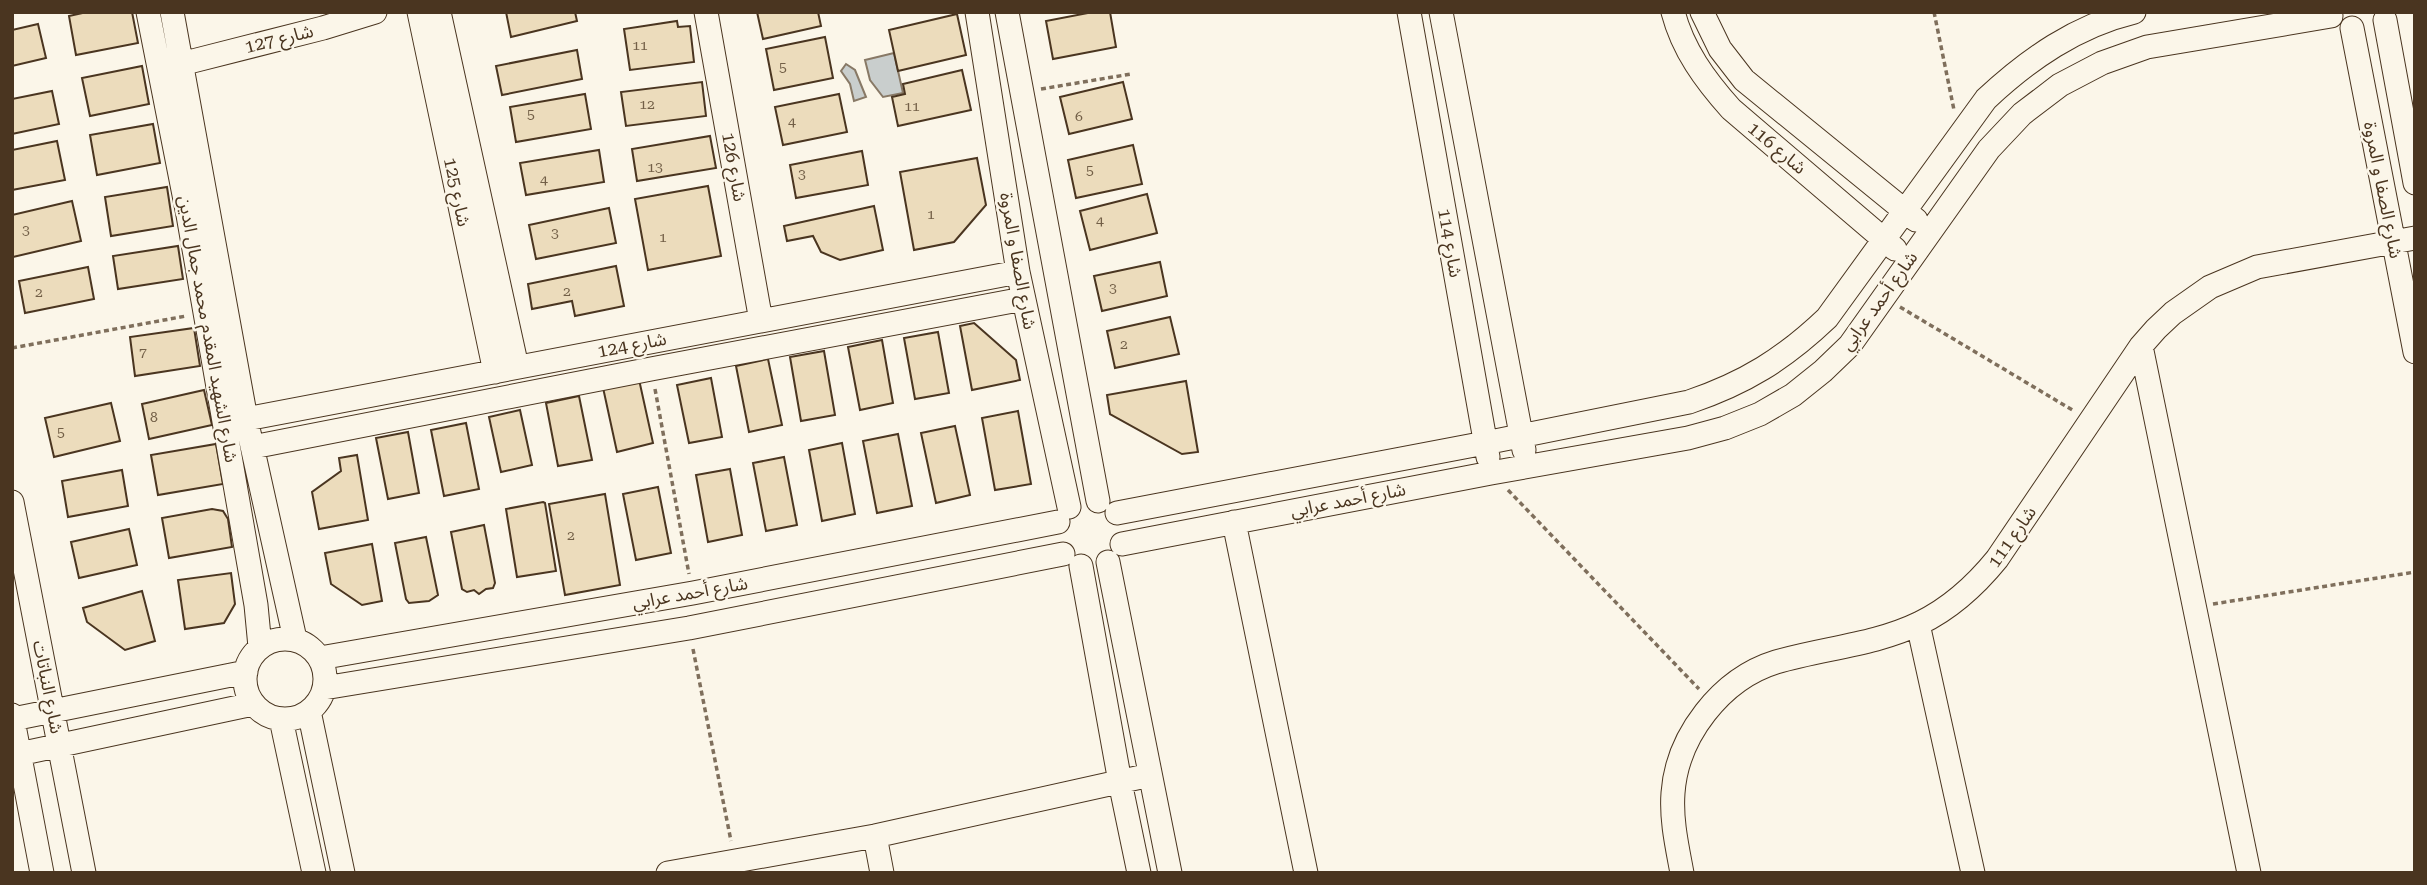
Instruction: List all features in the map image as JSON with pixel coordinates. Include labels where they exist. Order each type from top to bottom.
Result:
[{"type":"street","name":"شارع الشهيد المقدم محمد جمال الدين","points":[[148,12],[206,312],[256,605],[260,647]]},
{"type":"street","name":"شارع الشهيد المقدم محمد جمال الدين","points":[[172,12],[246,419],[295,639]]},
{"type":"street","name":"شارع 127","points":[[181,64],[334,26],[375,12]]},
{"type":"street","name":"شارع 125","points":[[419,12],[506,370]]},
{"type":"street","name":"شارع 125","points":[[439,12],[506,370]]},
{"type":"street","name":"شارع 126","points":[[706,12],[761,321]]},
{"type":"street","name":"شارع الصفا و المروة","points":[[977,12],[1018,272],[1064,514]]},
{"type":"street","name":"شارع الصفا و المروة","points":[[1007,12],[1021,93],[1108,507]]},
{"type":"street","name":"شارع 114","points":[[1409,12],[1491,473]]},
{"type":"street","name":"شارع 114","points":[[1441,12],[1527,467]]},
{"type":"street","name":"شارع 116","points":[[1673,12],[1690,56],[1708,84],[1723,100],[1909,261]]},
{"type":"street","name":"شارع 116","points":[[1702,12],[1720,48],[1745,80],[1930,231]]},
{"type":"street","name":"شارع أحمد عرابي","points":[[1108,507],[1522,436],[1689,402],[1749,378],[1803,341],[1827,318],[1986,99],[2017,70],[2053,45],[2091,26],[2134,12]]},
{"type":"street","points":[[2329,14],[2340,24],[2352,28],[2375,26],[2388,16]]},
{"type":"street","name":"شارع أحمد عرابي","points":[[1115,553],[1234,522],[1688,438],[1725,428],[1760,414],[1793,395],[1823,372],[1850,345],[1989,149],[2022,114],[2060,85],[2102,62],[2147,47],[2329,14]]},
{"type":"street","name":"شارع الصفا و المروة","points":[[2388,16],[2415,183]]},
{"type":"street","name":"شارع الصفا و المروة","points":[[2352,28],[2404,240],[2415,352]]},
{"type":"street","points":[[1419,67],[1448,60]]},
{"type":"street","name":"شارع 111","points":[[1682,873],[1673,816],[1673,791],[1686,744],[1713,703],[1741,680],[1774,663],[1880,638],[1918,624],[1953,603],[1984,575],[1997,559],[2141,346],[2173,313],[2191,299],[2233,275],[2282,261],[2404,240]]},
{"type":"street","name":"شارع 124","points":[[246,419],[1018,272]]},
{"type":"street","name":"شارع 124","points":[[253,447],[1023,299]]},
{"type":"street","points":[[2141,346],[2249,873]]},
{"type":"street","name":"شارع النباتات","points":[[12,502],[83,873]]},
{"type":"street","points":[[1072,560],[1100,566],[1115,553],[1124,533],[1108,507],[1078,502],[1064,514],[1056,533],[1058,544],[1072,560],[1139,873]]},
{"type":"street","name":"شارع أحمد عرابي","points":[[320,658],[693,593],[1064,514]]},
{"type":"street","points":[[1234,522],[1306,873]]},
{"type":"street","points":[[1115,553],[1150,775],[1170,873]]},
{"type":"street","name":"شارع أحمد عرابي","points":[[324,688],[689,628],[1072,560]]},
{"type":"street","points":[[1918,624],[1973,873]]},
{"type":"street","points":[[283,638],[295,639],[305,643],[320,658],[326,678],[319,701],[309,711],[291,719],[281,719],[261,712],[253,704],[245,683],[246,672],[248,662],[260,647],[283,638]]},
{"type":"street","points":[[42,873],[13,717],[52,712],[246,672]]},
{"type":"street","points":[[19,754],[253,704]]},
{"type":"street","points":[[309,711],[344,873]]},
{"type":"street","points":[[281,719],[314,873]]},
{"type":"street","points":[[668,873],[875,836],[1150,775]]},
{"type":"street","points":[[875,836],[882,873]]},
{"type":"path","points":[[1934,12],[1959,135]]},
{"type":"path","points":[[1021,93],[1131,74]]},
{"type":"path","points":[[1883,297],[2091,421]]},
{"type":"path","points":[[12,348],[206,312]]},
{"type":"path","points":[[651,369],[693,593]]},
{"type":"path","points":[[1491,473],[1713,703]]},
{"type":"path","points":[[2193,608],[2415,572]]},
{"type":"path","points":[[689,628],[734,860]]},
{"type":"shaded area","points":[[894,53],[903,93],[883,97],[870,80],[865,60]]},
{"type":"shaded area","points":[[846,64],[855,70],[866,97],[854,101],[850,84],[841,71]]},
{"type":"building","points":[[87,12],[132,12],[138,43],[76,55],[69,16]]},
{"type":"building","points":[[506,12],[575,12],[577,21],[511,37]]},
{"type":"building","points":[[757,12],[818,12],[821,26],[763,39]]},
{"type":"building","points":[[1093,12],[1110,12],[1116,47],[1053,59],[1046,21]]},
{"type":"building","points":[[957,14],[966,55],[898,71],[889,30]]},
{"type":"building","points":[[677,21],[678,27],[690,26],[694,62],[630,70],[624,29]]},
{"type":"building","points":[[38,24],[46,58],[12,66],[12,30]]},
{"type":"building","points":[[825,37],[833,78],[774,90],[766,49]]},
{"type":"building","points":[[577,50],[582,79],[502,95],[496,66]]},
{"type":"building","points":[[142,66],[149,104],[90,116],[82,78]]},
{"type":"building","points":[[962,70],[971,110],[898,126],[892,97],[905,94],[903,84]]},
{"type":"building","points":[[702,82],[706,116],[626,126],[621,92]]},
{"type":"building","points":[[1123,82],[1132,119],[1069,134],[1060,97]]},
{"type":"building","points":[[52,91],[59,124],[12,134],[12,99]]},
{"type":"building","points":[[585,94],[591,129],[516,142],[510,107]]},
{"type":"building","points":[[839,94],[847,132],[783,145],[775,107]]},
{"type":"building","points":[[153,124],[160,163],[97,175],[90,135]]},
{"type":"building","points":[[710,136],[716,168],[637,181],[632,149]]},
{"type":"building","points":[[57,141],[65,180],[12,190],[12,150]]},
{"type":"building","points":[[1133,145],[1142,184],[1076,198],[1068,160]]},
{"type":"building","points":[[599,150],[604,182],[526,195],[520,163]]},
{"type":"building","points":[[862,151],[868,185],[796,198],[790,165]]},
{"type":"building","points":[[977,158],[986,205],[954,242],[914,250],[900,172]]},
{"type":"building","points":[[708,186],[721,256],[648,270],[635,199]]},
{"type":"building","points":[[167,187],[173,226],[111,236],[105,197]]},
{"type":"building","points":[[1147,194],[1157,233],[1090,250],[1080,211]]},
{"type":"building","points":[[72,201],[81,241],[13,257],[12,215]]},
{"type":"building","points":[[874,206],[883,250],[840,260],[821,252],[813,236],[787,241],[784,226]]},
{"type":"building","points":[[609,208],[616,243],[536,259],[529,225]]},
{"type":"building","points":[[178,246],[183,279],[118,289],[113,256]]},
{"type":"building","points":[[1160,262],[1167,296],[1102,311],[1094,276]]},
{"type":"building","points":[[616,266],[624,306],[575,316],[572,301],[532,309],[528,284]]},
{"type":"building","points":[[88,267],[94,299],[25,313],[19,281]]},
{"type":"building","points":[[1170,317],[1179,354],[1115,368],[1107,331]]},
{"type":"building","points":[[974,323],[1016,360],[1020,380],[972,390],[960,326]]},
{"type":"building","points":[[194,328],[200,366],[135,376],[130,337]]},
{"type":"building","points":[[938,332],[949,393],[915,399],[904,338]]},
{"type":"building","points":[[882,340],[893,403],[860,410],[848,347]]},
{"type":"building","points":[[824,351],[835,415],[801,421],[790,357]]},
{"type":"building","points":[[768,359],[782,425],[749,432],[736,366]]},
{"type":"building","points":[[638,375],[653,443],[617,452],[602,383]]},
{"type":"building","points":[[711,378],[722,437],[689,443],[677,385]]},
{"type":"building","points":[[1186,381],[1198,452],[1182,454],[1110,414],[1107,395]]},
{"type":"building","points":[[204,390],[212,425],[149,439],[142,404]]},
{"type":"building","points":[[579,396],[592,460],[558,466],[546,403]]},
{"type":"building","points":[[111,403],[120,441],[54,457],[45,418]]},
{"type":"building","points":[[520,410],[532,465],[501,472],[489,417]]},
{"type":"building","points":[[1018,411],[1031,484],[995,490],[982,418]]},
{"type":"building","points":[[466,423],[479,489],[444,496],[431,430]]},
{"type":"building","points":[[955,426],[970,495],[936,503],[921,433]]},
{"type":"building","points":[[408,432],[419,493],[388,499],[376,438]]},
{"type":"building","points":[[898,434],[912,506],[877,513],[863,441]]},
{"type":"building","points":[[842,443],[855,514],[822,521],[809,450]]},
{"type":"building","points":[[216,444],[223,484],[158,495],[151,455]]},
{"type":"building","points":[[357,455],[368,520],[319,529],[312,492],[341,471],[339,458]]},
{"type":"building","points":[[784,457],[797,525],[766,531],[753,463]]},
{"type":"building","points":[[730,469],[742,535],[708,542],[696,475]]},
{"type":"building","points":[[122,470],[128,506],[68,517],[62,481]]},
{"type":"building","points":[[658,487],[671,553],[636,560],[623,494]]},
{"type":"building","points":[[605,494],[620,585],[565,595],[549,504]]},
{"type":"building","points":[[543,502],[556,571],[517,577],[506,509]]},
{"type":"building","points":[[212,509],[223,511],[228,519],[232,547],[169,558],[162,518]]},
{"type":"building","points":[[484,525],[495,583],[493,588],[479,594],[474,590],[467,592],[462,589],[451,532]]},
{"type":"building","points":[[129,529],[137,565],[79,578],[71,542]]},
{"type":"building","points":[[426,537],[438,595],[429,601],[409,603],[395,543]]},
{"type":"building","points":[[372,544],[382,601],[362,605],[331,584],[325,553]]},
{"type":"building","points":[[231,573],[235,604],[224,623],[185,629],[178,580]]},
{"type":"building","points":[[142,591],[155,641],[125,650],[87,622],[83,608]]}]
